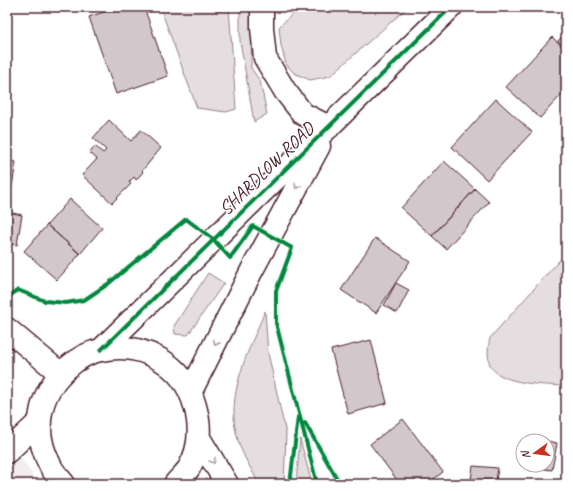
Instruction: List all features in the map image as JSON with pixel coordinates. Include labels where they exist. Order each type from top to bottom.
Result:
[{"type":"main road","points":[[262,7],[262,28],[265,58],[285,91],[303,114],[329,127]]},
{"type":"main road","name":"SHARDLOW ROAD","points":[[101,350],[451,7]]},
{"type":"main road","name":"SHARDLOW ROAD","points":[[191,391],[252,270],[329,127]]},
{"type":"main road","points":[[7,329],[31,347],[61,374]]},
{"type":"main road","points":[[64,484],[51,468],[43,447],[39,422],[42,404],[61,374],[81,358],[101,350],[128,348],[155,356],[175,370],[191,391],[200,421],[199,438],[189,468],[175,484]]},
{"type":"main road","points":[[7,452],[39,422]]},
{"type":"main road","points":[[199,438],[227,484]]},
{"type":"shaded area","points":[[160,7],[229,7],[236,109],[226,112],[197,108]]},
{"type":"shaded area","points":[[240,7],[252,7],[251,68],[260,81],[267,114],[254,122],[240,41]]},
{"type":"shaded area","points":[[300,7],[408,7],[330,76],[310,80],[294,73],[286,64],[281,46],[279,27]]},
{"type":"shaded area","points":[[566,253],[566,386],[524,383],[503,377],[495,372],[490,365],[488,352],[490,338]]},
{"type":"shaded area","points":[[208,273],[224,283],[188,335],[175,334],[174,326]]},
{"type":"shaded area","points":[[265,311],[268,353],[286,434],[284,484],[259,484],[242,451],[234,424],[234,407],[240,374]]},
{"type":"shaded area","points":[[7,436],[38,484],[7,484]]},
{"type":"shaded area","points":[[300,439],[312,484],[296,484]]},
{"type":"building","points":[[118,7],[144,7],[168,76],[116,94],[89,17]]},
{"type":"building","points":[[566,32],[566,49],[558,41]]},
{"type":"building","points":[[552,37],[566,50],[566,90],[540,118],[506,87]]},
{"type":"building","points":[[496,99],[532,132],[487,180],[452,147]]},
{"type":"building","points":[[109,120],[131,141],[141,130],[161,148],[136,180],[134,177],[129,182],[131,184],[112,203],[82,175],[97,159],[90,153],[95,146],[103,153],[106,150],[93,138]]},
{"type":"building","points":[[7,160],[16,162],[10,199],[7,198]]},
{"type":"building","points":[[444,161],[475,189],[432,236],[401,208]]},
{"type":"building","points":[[475,189],[489,202],[446,249],[432,236]]},
{"type":"building","points":[[70,199],[102,228],[80,254],[47,225]]},
{"type":"building","points":[[8,212],[22,215],[17,245],[7,243]]},
{"type":"building","points":[[47,225],[80,254],[57,280],[24,251]]},
{"type":"building","points":[[375,238],[410,261],[376,313],[341,290]]},
{"type":"building","points":[[396,283],[409,290],[397,313],[384,305]]},
{"type":"building","points":[[371,340],[387,403],[348,414],[331,350]]},
{"type":"building","points":[[403,419],[443,472],[427,484],[400,484],[370,444]]},
{"type":"building","points":[[555,443],[557,443],[555,454]]},
{"type":"building","points":[[473,466],[498,468],[496,481],[471,479]]},
{"type":"building","points":[[457,479],[503,484],[457,484]]},
{"type":"cycle path","points":[[101,350],[451,7]]},
{"type":"cycle path","points":[[7,298],[18,290],[45,301],[66,303],[84,300],[108,284],[186,219],[213,239],[230,258],[253,226],[292,248],[276,291],[276,323],[317,484]]},
{"type":"cycle path","points":[[290,484],[298,417]]},
{"type":"cycle path","points":[[305,423],[340,484]]}]
